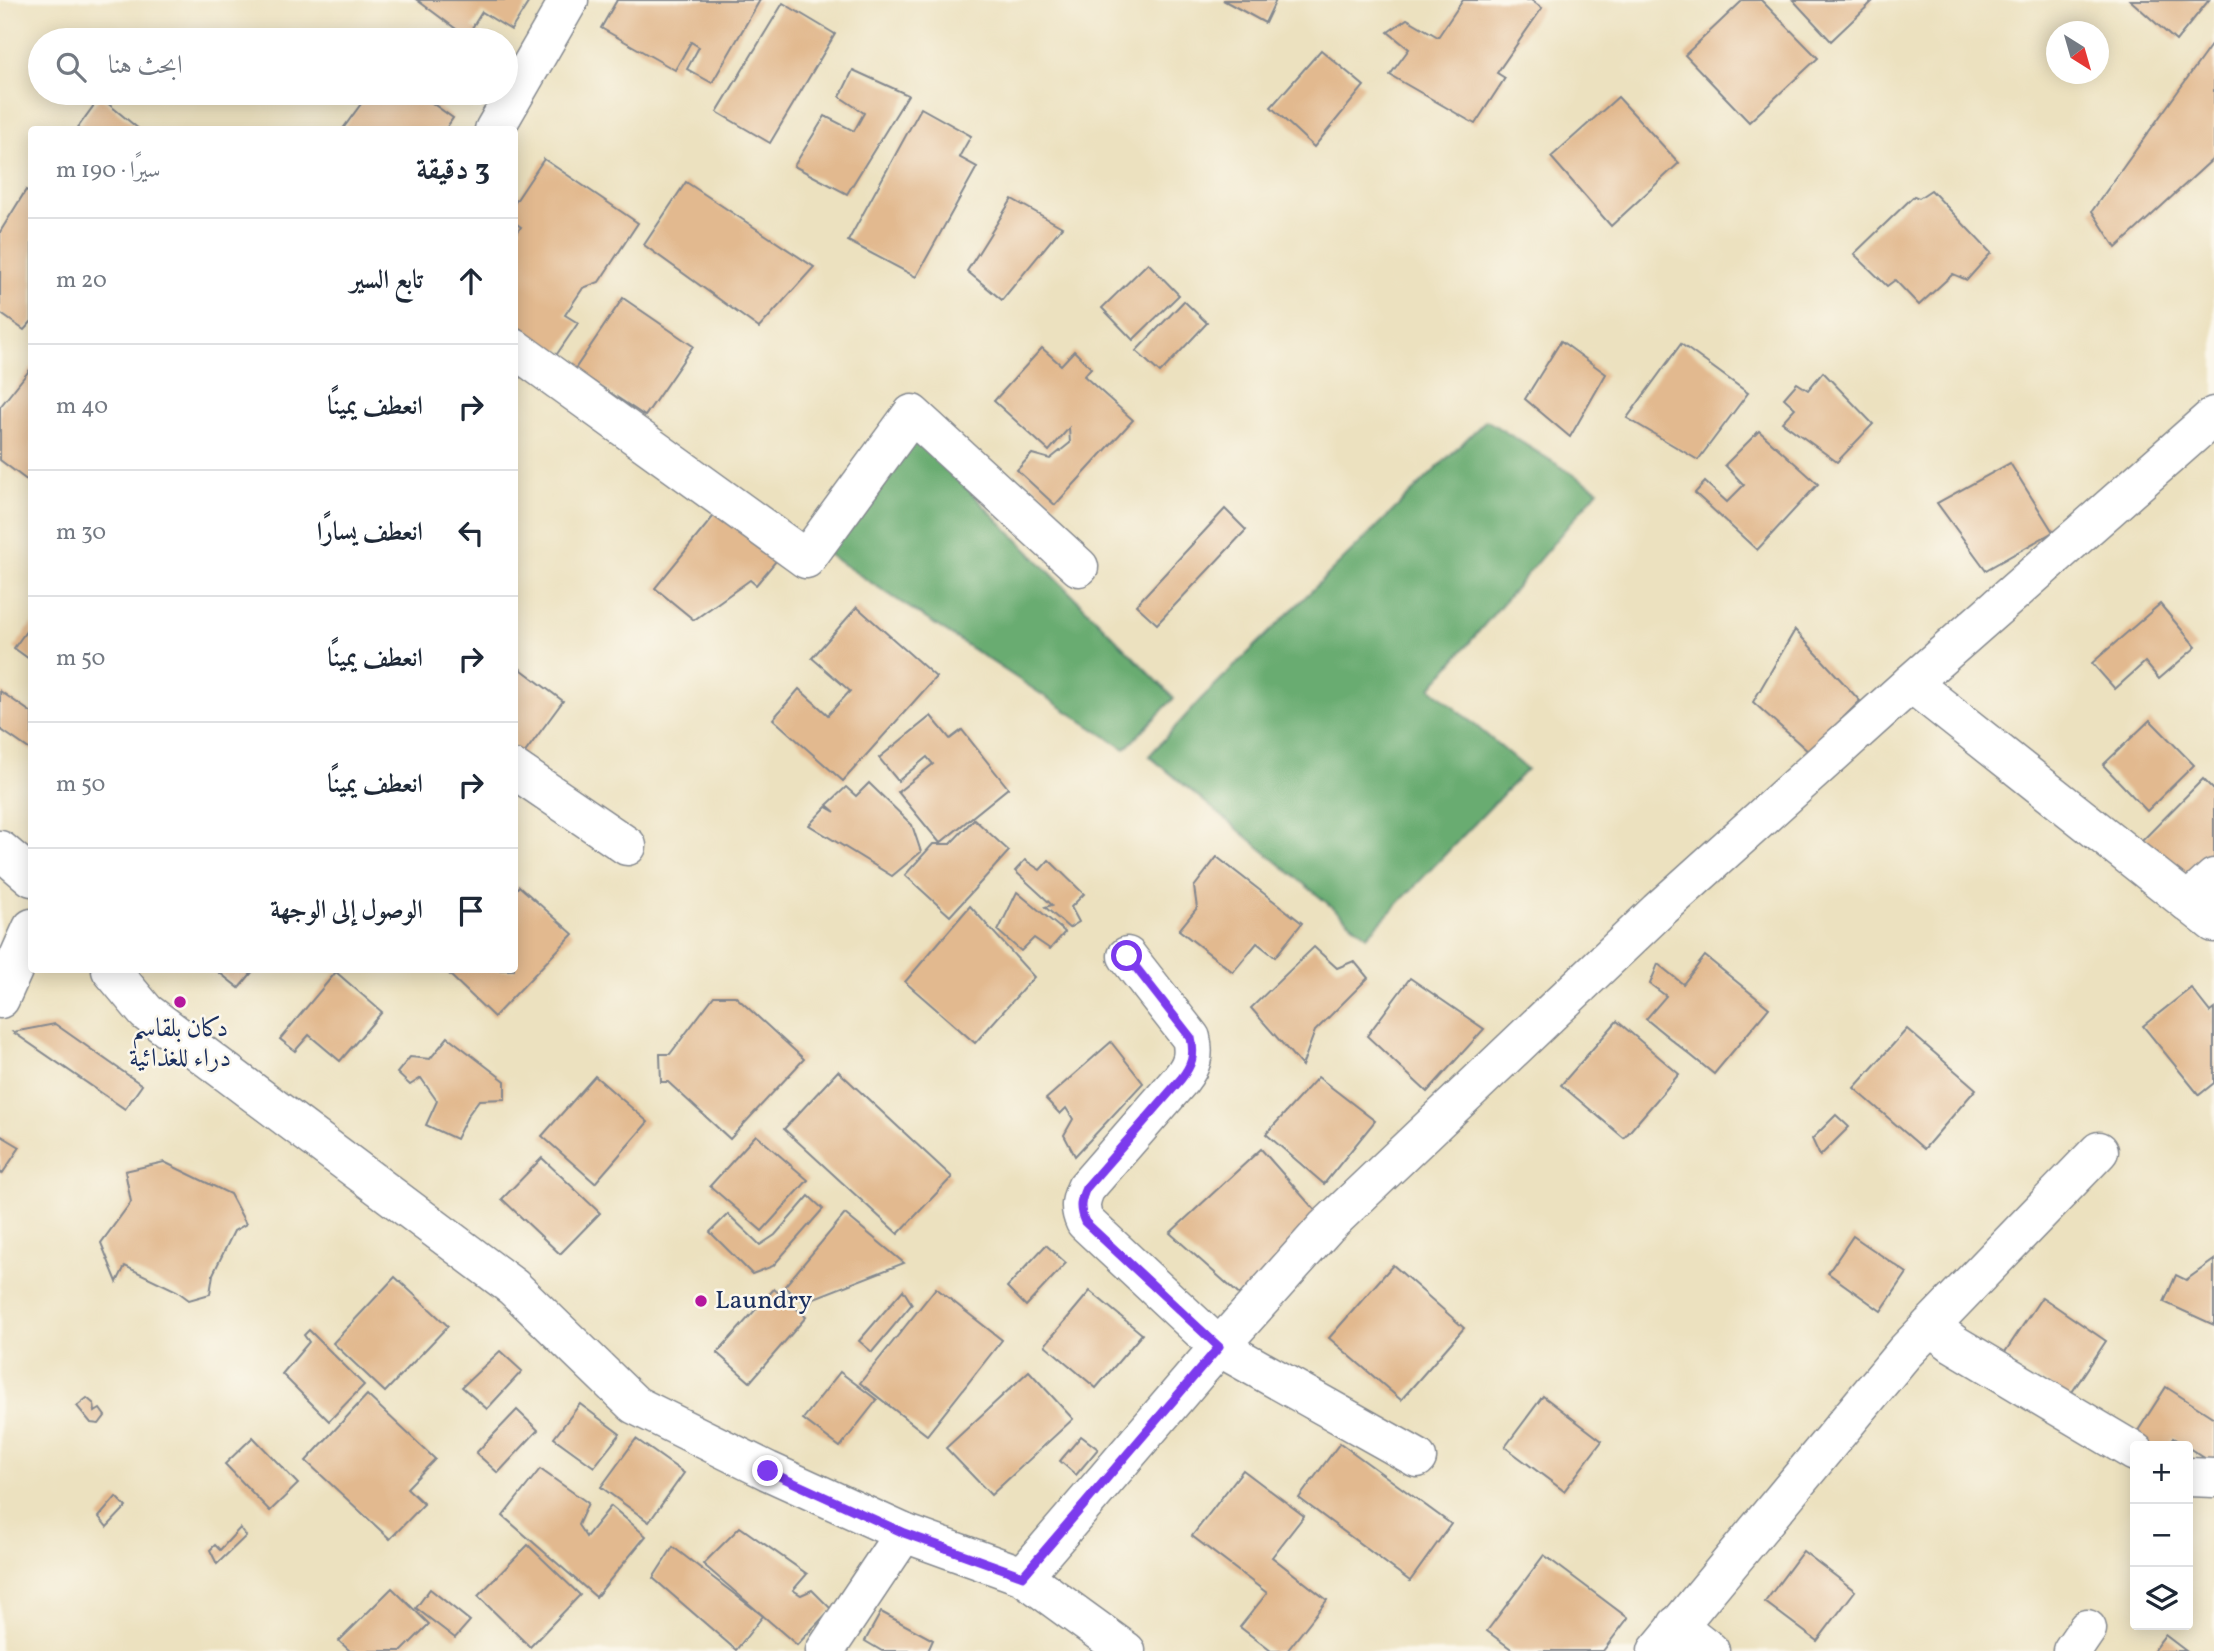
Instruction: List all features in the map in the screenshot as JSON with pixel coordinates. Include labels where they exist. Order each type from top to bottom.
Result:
[{"type":"street","points":[[518,88],[569,0]]},
{"type":"street","points":[[496,126],[508,105]]},
{"type":"street","points":[[518,351],[806,559],[912,414],[1079,567]]},
{"type":"street","points":[[1023,1576],[1219,1347],[1326,1227],[1658,911],[1910,683],[2214,416]]},
{"type":"street","points":[[1910,683],[2205,901]]},
{"type":"street","points":[[518,772],[627,846]]},
{"type":"street","points":[[0,850],[28,874]]},
{"type":"street","points":[[0,999],[28,937]]},
{"type":"street","points":[[1127,956],[1191,1038],[1194,1050],[1191,1065],[1181,1079],[1086,1188],[1080,1200],[1085,1222],[1219,1347],[1417,1458]]},
{"type":"street","points":[[114,973],[146,1012],[513,1287],[635,1405],[768,1471],[904,1533],[1023,1576],[1126,1651]]},
{"type":"street","points":[[1710,1651],[1667,1638],[1904,1353],[2098,1152]]},
{"type":"street","points":[[1930,1326],[1954,1344],[2130,1449]]},
{"type":"street","points":[[2193,1477],[2214,1478]]},
{"type":"street","points":[[824,1651],[904,1533]]},
{"type":"green space","points":[[1486,420],[1598,490],[1431,688],[1527,769],[1367,936],[1149,756],[1201,699]]},
{"type":"green space","points":[[913,434],[1174,698],[1125,749],[823,551]]},
{"type":"building","points":[[417,0],[530,0],[512,28],[482,12],[472,28],[455,28]]},
{"type":"building","points":[[617,0],[760,0],[712,83],[687,69],[699,47],[691,42],[675,70],[601,28]]},
{"type":"building","points":[[1223,0],[1276,0],[1265,23]]},
{"type":"building","points":[[1463,0],[1531,0],[1542,8],[1497,73],[1505,78],[1475,124],[1390,75],[1409,49],[1388,32],[1407,19],[1438,37]]},
{"type":"building","points":[[1743,0],[1761,0],[1818,58],[1749,122],[1685,55]]},
{"type":"building","points":[[1793,0],[1874,0],[1831,41]]},
{"type":"building","points":[[2130,0],[2209,0],[2176,41]]},
{"type":"building","points":[[783,3],[835,34],[770,143],[717,112]]},
{"type":"building","points":[[2214,41],[2214,158],[2116,248],[2092,211]]},
{"type":"building","points":[[1321,50],[1364,86],[1314,147],[1271,107]]},
{"type":"building","points":[[853,70],[908,95],[847,194],[794,166],[825,116],[854,131],[864,113],[840,97]]},
{"type":"building","points":[[1618,97],[1679,163],[1611,226],[1551,157]]},
{"type":"building","points":[[94,105],[110,105],[135,126],[79,126]]},
{"type":"building","points":[[360,105],[435,105],[453,118],[448,126],[345,126]]},
{"type":"building","points":[[921,108],[971,136],[959,157],[977,167],[916,277],[848,241]]},
{"type":"building","points":[[544,159],[638,223],[599,282],[583,288],[565,315],[578,323],[553,360],[518,338],[518,231],[521,227],[518,225],[518,198]]},
{"type":"building","points":[[686,182],[814,267],[759,328],[644,245]]},
{"type":"building","points":[[26,190],[28,326],[24,330],[0,313],[0,232]]},
{"type":"building","points":[[1931,190],[1991,253],[1967,280],[1953,274],[1919,305],[1895,280],[1887,286],[1854,254],[1914,196],[1919,198]]},
{"type":"building","points":[[1012,199],[1062,227],[1002,300],[967,271]]},
{"type":"building","points":[[1148,263],[1179,295],[1133,340],[1102,308]]},
{"type":"building","points":[[623,298],[693,346],[645,416],[575,369]]},
{"type":"building","points":[[1184,301],[1207,323],[1160,373],[1136,351]]},
{"type":"building","points":[[1561,341],[1606,374],[1570,437],[1525,399]]},
{"type":"building","points":[[1681,344],[1748,393],[1698,460],[1627,418]]},
{"type":"building","points":[[1042,348],[1061,365],[1074,351],[1091,368],[1084,376],[1133,420],[1055,505],[1017,470],[1032,454],[1050,459],[1070,443],[1069,428],[1049,451],[994,401]]},
{"type":"building","points":[[28,372],[28,481],[0,460],[0,407]]},
{"type":"building","points":[[1823,372],[1873,424],[1837,462],[1782,422],[1795,408],[1784,398],[1797,383],[1808,390]]},
{"type":"building","points":[[1759,431],[1818,484],[1757,550],[1695,493],[1705,482],[1727,502],[1744,485],[1725,465]]},
{"type":"building","points":[[2010,463],[2053,532],[1986,570],[1937,503]]},
{"type":"building","points":[[1225,509],[1246,530],[1157,624],[1136,605]]},
{"type":"building","points":[[717,512],[776,561],[756,585],[750,580],[694,620],[655,588]]},
{"type":"building","points":[[2160,604],[2196,647],[2159,679],[2145,662],[2115,689],[2092,663]]},
{"type":"building","points":[[857,607],[936,677],[843,781],[773,719],[799,689],[828,715],[850,691],[812,658]]},
{"type":"building","points":[[28,629],[28,658],[14,648]]},
{"type":"building","points":[[1795,630],[1860,701],[1809,752],[1753,702]]},
{"type":"building","points":[[518,667],[563,701],[518,762]]},
{"type":"building","points":[[0,691],[28,710],[28,748],[0,729]]},
{"type":"building","points":[[931,716],[950,739],[962,730],[1008,788],[940,843],[898,792],[933,764],[927,757],[898,781],[879,758]]},
{"type":"building","points":[[2150,720],[2194,765],[2147,811],[2103,765]]},
{"type":"building","points":[[2203,779],[2214,790],[2214,870],[2188,897],[2137,846]]},
{"type":"building","points":[[869,783],[912,825],[921,852],[892,876],[809,825],[826,807],[835,812],[827,805],[846,787],[856,796]]},
{"type":"building","points":[[974,819],[1009,851],[950,916],[905,875],[933,844],[950,844]]},
{"type":"building","points":[[1217,857],[1302,923],[1275,957],[1257,943],[1233,972],[1179,930],[1197,908],[1194,887]]},
{"type":"building","points":[[1025,860],[1040,870],[1049,860],[1084,894],[1071,907],[1079,922],[1069,928],[1045,907],[1052,905],[1015,871]]},
{"type":"building","points":[[518,887],[573,934],[494,1017],[449,974],[518,973]]},
{"type":"building","points":[[1017,892],[1065,932],[1050,949],[1034,938],[1021,951],[998,931]]},
{"type":"building","points":[[970,906],[1034,977],[975,1043],[905,982]]},
{"type":"building","points":[[1314,947],[1337,968],[1354,961],[1368,978],[1315,1031],[1302,1066],[1251,1008]]},
{"type":"building","points":[[1705,956],[1769,1008],[1714,1074],[1646,1019],[1666,996],[1650,984],[1658,964],[1683,984]]},
{"type":"building","points":[[220,973],[252,973],[239,988]]},
{"type":"building","points":[[335,973],[382,1012],[340,1061],[309,1035],[295,1051],[280,1039]]},
{"type":"building","points":[[1410,978],[1484,1029],[1427,1092],[1367,1036]]},
{"type":"building","points":[[2191,988],[2210,1012],[2214,1009],[2214,1083],[2199,1095],[2143,1026]]},
{"type":"building","points":[[714,996],[735,996],[804,1059],[730,1139],[668,1082],[661,1082],[660,1054],[670,1054]]},
{"type":"building","points":[[1617,1021],[1679,1074],[1624,1138],[1561,1085]]},
{"type":"building","points":[[55,1024],[142,1085],[125,1109],[13,1032]]},
{"type":"building","points":[[1907,1029],[1976,1089],[1924,1149],[1854,1088]]},
{"type":"building","points":[[448,1037],[505,1081],[505,1099],[479,1100],[456,1139],[426,1125],[437,1101],[421,1078],[410,1085],[397,1073],[410,1057],[430,1059]]},
{"type":"building","points":[[1111,1042],[1143,1083],[1075,1156],[1064,1135],[1073,1119],[1066,1108],[1060,1114],[1046,1099]]},
{"type":"building","points":[[838,1071],[952,1177],[898,1234],[784,1129]]},
{"type":"building","points":[[595,1076],[648,1122],[595,1183],[542,1136]]},
{"type":"building","points":[[1318,1077],[1375,1121],[1324,1184],[1266,1134]]},
{"type":"building","points":[[1836,1115],[1849,1127],[1820,1156],[1812,1139]]},
{"type":"building","points":[[0,1135],[20,1147],[2,1174],[0,1172]]},
{"type":"building","points":[[756,1135],[808,1180],[762,1231],[710,1186]]},
{"type":"building","points":[[1261,1149],[1320,1216],[1243,1298],[1170,1233]]},
{"type":"building","points":[[542,1158],[600,1213],[560,1254],[502,1199]]},
{"type":"building","points":[[164,1162],[230,1194],[246,1224],[234,1231],[213,1274],[210,1294],[189,1300],[177,1291],[125,1266],[117,1282],[101,1243],[131,1202],[125,1171]]},
{"type":"building","points":[[809,1196],[823,1209],[773,1266],[752,1274],[710,1232],[728,1214],[760,1245],[775,1235]]},
{"type":"building","points":[[845,1214],[904,1263],[814,1298],[809,1305],[784,1287]]},
{"type":"building","points":[[1853,1236],[1907,1273],[1881,1311],[1828,1273]]},
{"type":"building","points":[[1046,1245],[1066,1263],[1026,1306],[1007,1287]]},
{"type":"building","points":[[2214,1260],[2214,1325],[2164,1302],[2176,1275],[2186,1280]]},
{"type":"building","points":[[1393,1265],[1464,1328],[1401,1400],[1329,1338]]},
{"type":"building","points":[[395,1277],[448,1326],[385,1392],[333,1343]]},
{"type":"building","points":[[936,1288],[1002,1340],[927,1435],[860,1383]]},
{"type":"building","points":[[774,1289],[806,1317],[750,1382],[717,1353]]},
{"type":"building","points":[[903,1290],[912,1304],[872,1352],[859,1341]]},
{"type":"building","points":[[1090,1291],[1142,1334],[1096,1388],[1045,1345]]},
{"type":"building","points":[[2042,1297],[2106,1341],[2068,1398],[2003,1355]]},
{"type":"building","points":[[309,1330],[364,1385],[329,1421],[282,1374],[309,1342],[304,1335]]},
{"type":"building","points":[[500,1351],[522,1371],[487,1409],[462,1387]]},
{"type":"building","points":[[1029,1371],[1073,1419],[991,1495],[946,1448]]},
{"type":"building","points":[[840,1372],[877,1400],[840,1447],[803,1419]]},
{"type":"building","points":[[2166,1387],[2214,1418],[2214,1464],[2193,1451],[2193,1441],[2178,1441],[2173,1438],[2171,1441],[2132,1440]]},
{"type":"building","points":[[367,1395],[435,1459],[407,1488],[424,1504],[390,1539],[306,1461]]},
{"type":"building","points":[[1543,1396],[1602,1441],[1564,1491],[1505,1447]]},
{"type":"building","points":[[87,1398],[94,1404],[95,1412],[100,1409],[105,1416],[99,1424],[91,1423],[77,1406]]},
{"type":"building","points":[[580,1404],[620,1434],[594,1467],[554,1438]]},
{"type":"building","points":[[517,1410],[538,1430],[498,1473],[476,1453]]},
{"type":"building","points":[[1081,1436],[1098,1449],[1076,1475],[1060,1461]]},
{"type":"building","points":[[253,1437],[298,1484],[270,1511],[225,1464]]},
{"type":"building","points":[[636,1439],[684,1473],[649,1522],[601,1487]]},
{"type":"building","points":[[1340,1443],[1451,1524],[1410,1581],[1299,1498]]},
{"type":"building","points":[[540,1469],[588,1503],[578,1525],[586,1537],[611,1506],[646,1536],[596,1597],[503,1516]]},
{"type":"building","points":[[1243,1470],[1304,1516],[1272,1557],[1327,1600],[1287,1651],[1271,1651],[1240,1627],[1267,1593],[1192,1536]]},
{"type":"building","points":[[116,1497],[126,1507],[107,1527],[99,1517]]},
{"type":"building","points":[[740,1527],[807,1574],[793,1590],[801,1595],[812,1590],[831,1609],[797,1645],[703,1564]]},
{"type":"building","points":[[240,1528],[246,1536],[217,1564],[210,1550],[215,1545],[220,1550]]},
{"type":"building","points":[[528,1545],[580,1595],[530,1647],[478,1596]]},
{"type":"building","points":[[673,1547],[763,1616],[736,1650],[653,1578]]},
{"type":"building","points":[[1803,1551],[1855,1591],[1817,1641],[1765,1602]]},
{"type":"building","points":[[1544,1555],[1628,1618],[1603,1651],[1514,1651],[1487,1631]]},
{"type":"building","points":[[392,1588],[429,1624],[402,1651],[350,1651],[339,1641]]},
{"type":"building","points":[[430,1589],[470,1621],[455,1638],[416,1608]]},
{"type":"building","points":[[881,1612],[933,1640],[928,1651],[882,1651],[865,1641]]},
{"type":"building","points":[[2165,1635],[2186,1651],[2153,1651]]},
{"type":"place","name":"دكان بلقاسم دراء للغذائية","points":[[180,1002]]},
{"type":"place","name":"Laundry","points":[[701,1301]]},
{"type":"route","points":[[768,1471],[904,1533],[1023,1576],[1219,1347],[1085,1222],[1081,1212],[1080,1200],[1086,1188],[1181,1079],[1191,1065],[1194,1050],[1191,1038],[1127,956]]}]
